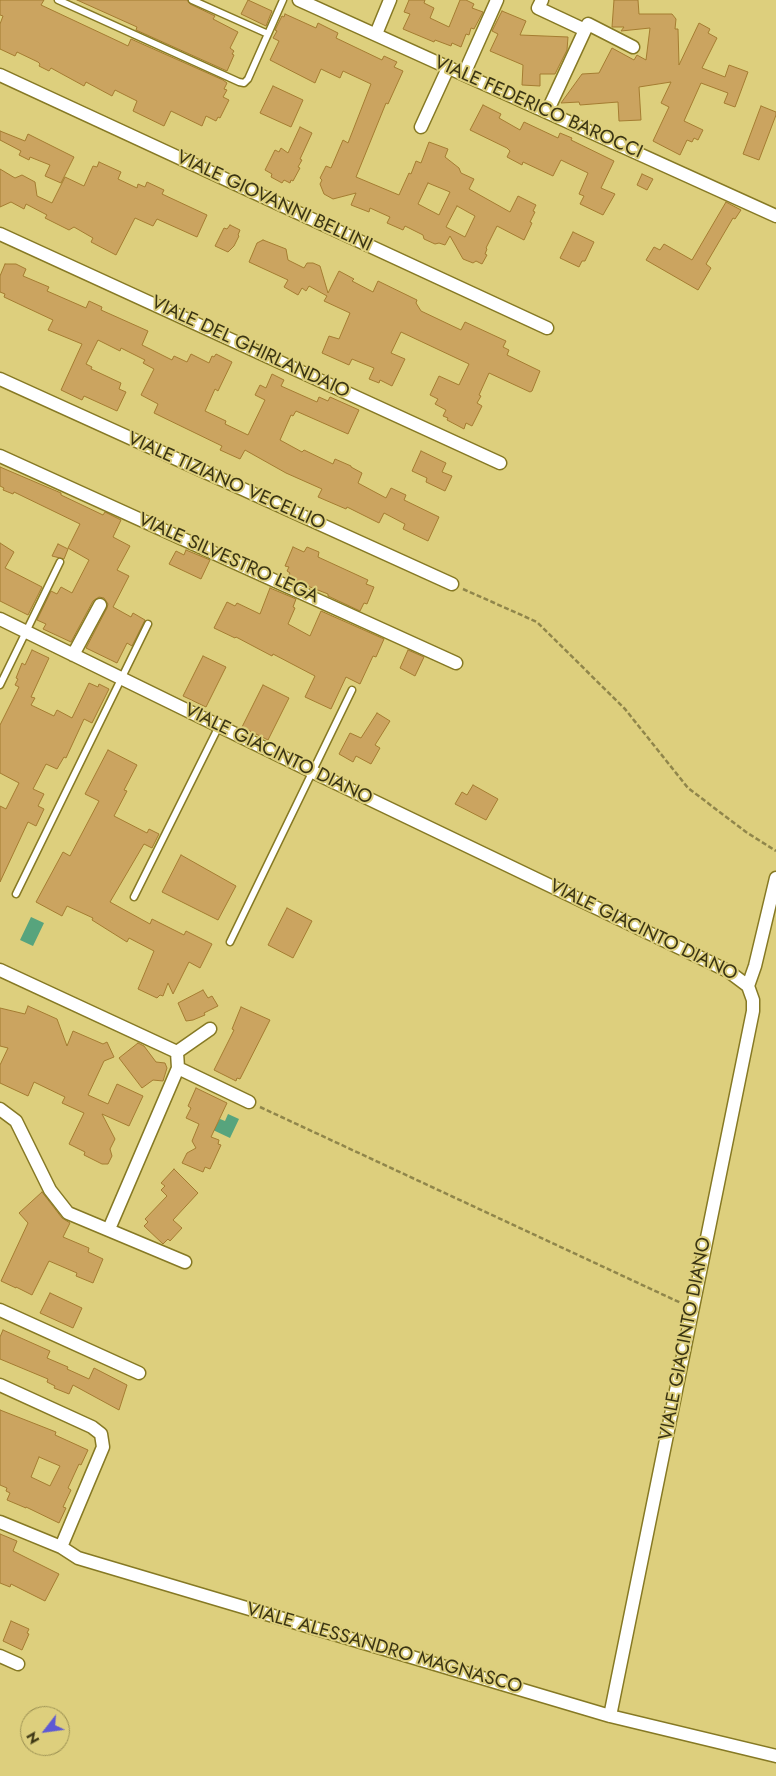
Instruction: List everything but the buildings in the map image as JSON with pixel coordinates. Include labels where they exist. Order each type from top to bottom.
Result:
[{"type":"street","name":"VIALE FEDERICO BAROCCI","points":[[299,0],[776,216]]},
{"type":"street","points":[[376,34],[390,0]]},
{"type":"street","points":[[464,74],[497,0]]},
{"type":"street","points":[[542,0],[538,8],[585,30]]},
{"type":"street","points":[[547,112],[588,24],[633,47]]},
{"type":"street","points":[[421,127],[448,68]]},
{"type":"street","name":"VIALE GIOVANNI BELLINI","points":[[0,75],[547,328]]},
{"type":"street","name":"VIALE DEL GHIRLANDAIO","points":[[0,234],[500,463]]},
{"type":"street","name":"VIALE TIZIANO VECELLIO","points":[[0,379],[452,584]]},
{"type":"street","name":"VIALE SILVESTRO LEGA","points":[[0,456],[456,663]]},
{"type":"street","points":[[73,655],[100,605]]},
{"type":"street","name":"VIALE GIACINTO DIANO","points":[[0,619],[728,971],[748,986],[753,1000],[753,1011],[610,1716]]},
{"type":"street","points":[[748,986],[755,966],[776,878]]},
{"type":"street","points":[[0,970],[177,1052]]},
{"type":"street","points":[[177,1052],[210,1029]]},
{"type":"street","points":[[109,1229],[178,1068],[177,1052]]},
{"type":"street","points":[[178,1068],[249,1102]]},
{"type":"street","points":[[0,1109],[16,1121],[50,1190],[68,1212],[185,1262]]},
{"type":"street","points":[[0,1310],[139,1373]]},
{"type":"street","points":[[0,1385],[92,1427],[100,1434],[103,1447],[60,1547]]},
{"type":"street","name":"VIALE ALESSANDRO MAGNASCO","points":[[0,1522],[60,1547],[78,1558],[610,1716],[776,1756]]},
{"type":"street","points":[[0,1656],[18,1664]]},
{"type":"lane","points":[[58,0],[244,83],[248,79],[284,0]]},
{"type":"lane","points":[[192,0],[268,34]]},
{"type":"lane","points":[[0,685],[60,562]]},
{"type":"lane","points":[[16,894],[148,624]]},
{"type":"lane","points":[[230,942],[352,690]]},
{"type":"lane","points":[[134,897],[220,726]]},
{"type":"path","points":[[452,584],[537,622],[625,709],[688,788],[746,832],[776,851]]},
{"type":"path","points":[[249,1102],[692,1309]]},
{"type":"shaded area","points":[[31,917],[44,923],[33,946],[20,940]]},
{"type":"shaded area","points":[[228,1114],[239,1119],[230,1138],[213,1130],[220,1119],[225,1121]]}]
